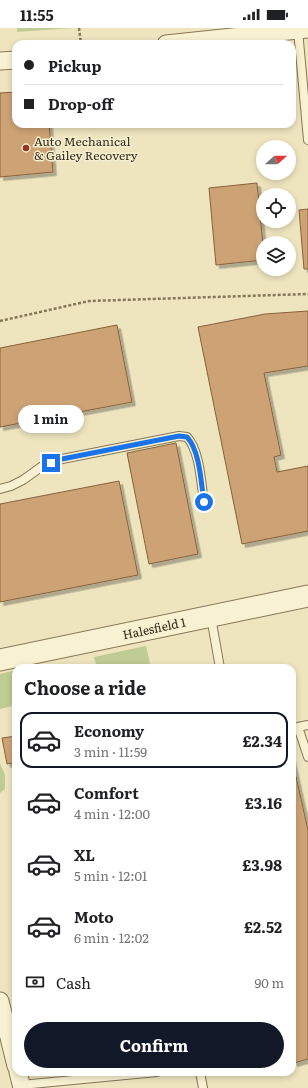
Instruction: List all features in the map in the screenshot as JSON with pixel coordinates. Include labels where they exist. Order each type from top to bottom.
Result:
[{"type":"street","points":[[215,40],[303,30]]},
{"type":"street","points":[[0,61],[12,60]]},
{"type":"street","name":"Halesfield 1","points":[[0,660],[308,596]]},
{"type":"street","points":[[0,1001],[12,1050]]},
{"type":"lane","points":[[303,30],[308,140]]},
{"type":"lane","points":[[0,489],[24,480],[41,467],[62,459],[179,436],[187,437],[192,442],[197,458],[204,502]]},
{"type":"lane","points":[[211,616],[219,664]]},
{"type":"lane","points":[[308,725],[298,727],[308,757]]},
{"type":"lane","points":[[20,1082],[102,1076]]},
{"type":"lane","points":[[201,1076],[203,1088]]},
{"type":"path","points":[[80,28],[81,40]]},
{"type":"path","points":[[0,321],[89,301],[308,294]]},
{"type":"green space","points":[[17,28],[73,28],[17,32]]},
{"type":"green space","points":[[146,646],[150,664],[96,664],[94,657]]},
{"type":"green space","points":[[12,671],[12,706],[0,709],[0,674]]},
{"type":"green space","points":[[0,763],[5,775],[5,789],[0,793]]},
{"type":"building","name":"Auto Mechanical & Gailey Recovery","points":[[12,92],[12,128],[49,128],[53,172],[0,177],[0,93]]},
{"type":"building","points":[[257,183],[256,228],[261,228],[262,236],[256,236],[256,261],[216,265],[209,188]]},
{"type":"building","points":[[308,209],[308,269],[304,269],[299,210]]},
{"type":"building","points":[[308,311],[308,366],[264,373],[281,455],[274,457],[277,472],[308,466],[308,531],[242,544],[198,327],[265,314]]},
{"type":"building","points":[[117,325],[132,402],[0,427],[0,348]]},
{"type":"building","points":[[176,443],[198,554],[149,564],[127,453]]},
{"type":"building","points":[[119,481],[138,575],[0,602],[0,504]]},
{"type":"building","points":[[12,737],[12,763],[7,764],[2,738]]},
{"type":"building","points":[[296,777],[308,830],[308,1059],[296,1062]]},
{"type":"place","name":"Auto Mechanical & Gailey Recovery","points":[[26,148]]},
{"type":"route","points":[[51,463],[62,459],[179,436],[187,437],[192,442],[197,458],[204,502]]}]
